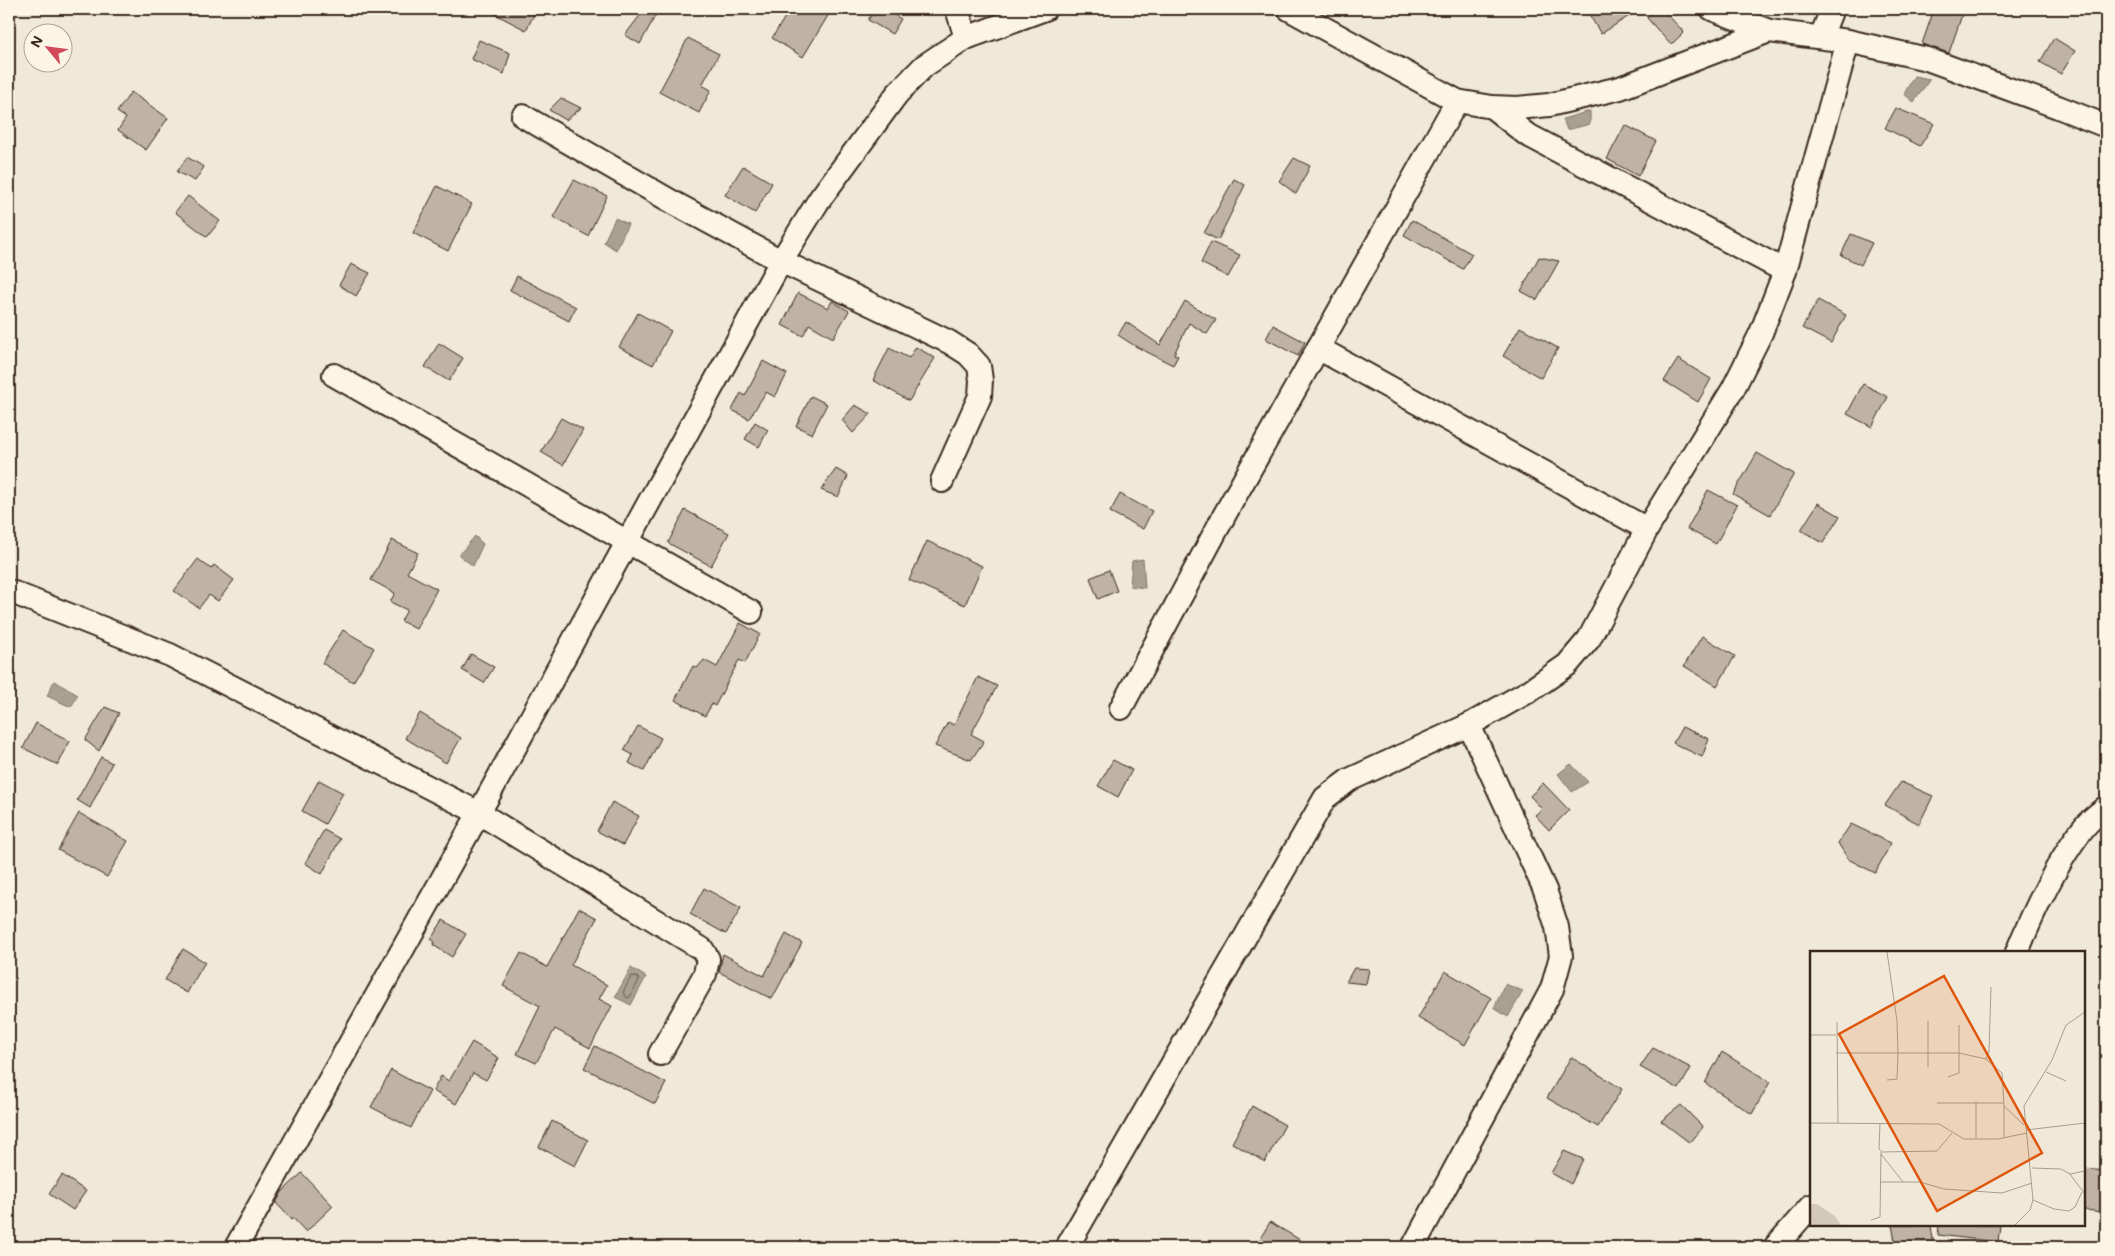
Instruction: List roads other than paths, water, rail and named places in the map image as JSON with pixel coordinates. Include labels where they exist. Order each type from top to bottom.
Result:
[{"type":"street","points":[[956,9],[966,38]]},
{"type":"street","points":[[236,1247],[479,813],[781,261],[819,200],[897,94],[924,66],[966,38],[1045,9]]},
{"type":"street","points":[[1289,9],[1457,101],[1492,107],[1517,108],[1550,105],[1620,88],[1769,31]]},
{"type":"street","points":[[1712,9],[1769,31],[1848,40],[1927,59],[2106,126]]},
{"type":"street","points":[[1821,37],[1832,9]]},
{"type":"street","points":[[1066,1247],[1325,798],[1349,780],[1469,726],[1531,690],[1567,666],[1589,639],[1647,529],[1733,390],[1760,333],[1785,271],[1848,40]]},
{"type":"street","points":[[1121,708],[1226,514],[1457,101]]},
{"type":"street","points":[[1492,107],[1526,134],[1785,271]]},
{"type":"street","points":[[523,116],[674,203],[781,261],[949,342],[968,354],[979,366],[981,380],[980,396],[942,481]]},
{"type":"street","points":[[1318,348],[1647,529]]},
{"type":"street","points":[[334,375],[751,612]]},
{"type":"street","points":[[9,591],[170,655],[479,813],[702,949],[708,959],[705,974],[660,1054]]},
{"type":"street","points":[[1413,1247],[1552,989],[1561,956],[1557,927],[1545,890],[1469,726]]},
{"type":"street","points":[[2017,951],[2025,932],[2064,857],[2086,826],[2106,807]]},
{"type":"street","points":[[1775,1247],[1810,1207]]},
{"type":"water","points":[[1914,76],[1930,79],[1914,102],[1904,94]]},
{"type":"water","points":[[1590,111],[1590,124],[1567,130],[1563,119]]},
{"type":"water","points":[[615,218],[628,224],[616,250],[604,242]]},
{"type":"water","points":[[475,536],[483,544],[473,566],[459,555]]},
{"type":"water","points":[[1143,559],[1145,588],[1130,586],[1132,561]]},
{"type":"water","points":[[54,681],[78,695],[71,707],[47,696]]},
{"type":"water","points":[[1571,764],[1588,782],[1572,792],[1558,774]]},
{"type":"water","points":[[631,968],[646,977],[631,1005],[615,997]]},
{"type":"water","points":[[1505,984],[1523,991],[1508,1017],[1494,1008]]}]
